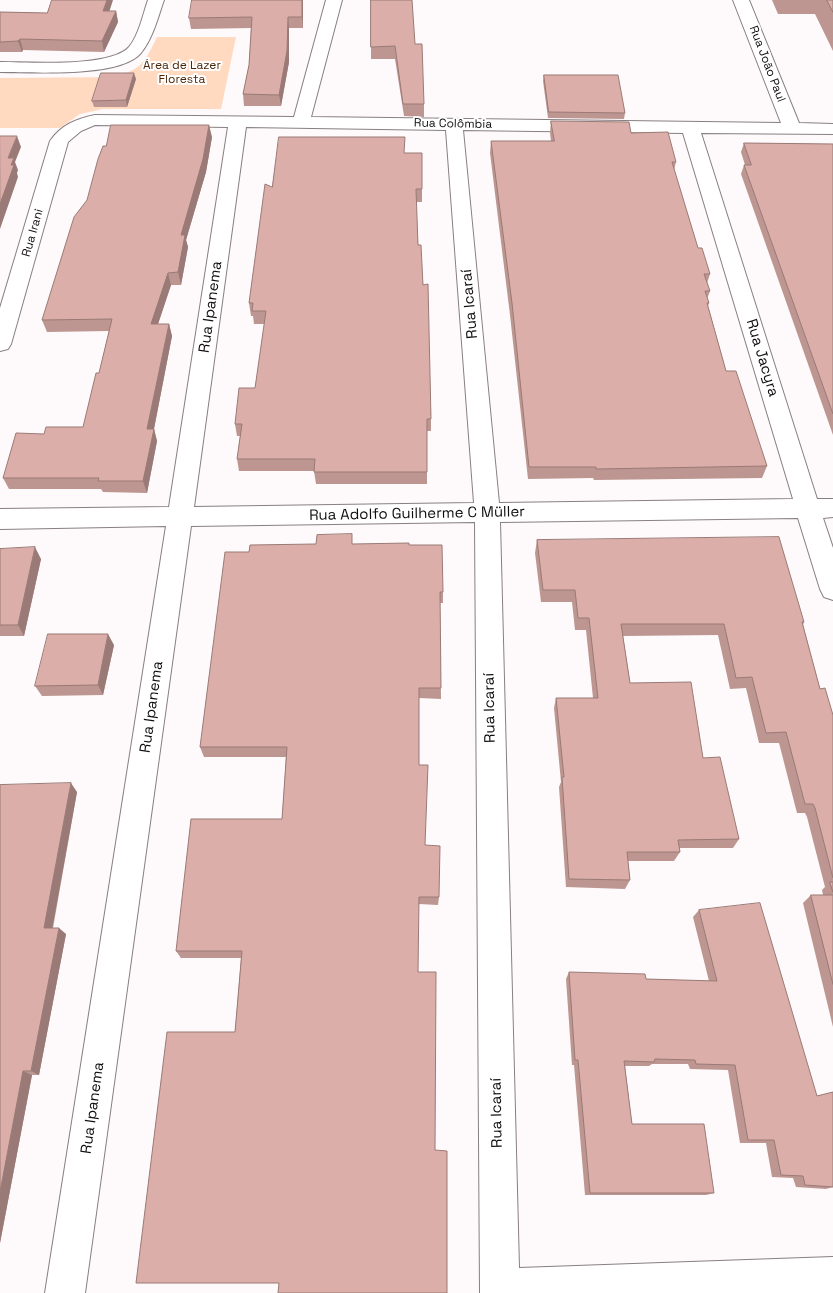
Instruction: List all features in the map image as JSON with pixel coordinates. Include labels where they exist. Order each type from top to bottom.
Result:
[{"type":"street","points":[[0,67],[98,65],[122,61],[135,51],[156,0]]},
{"type":"street","points":[[301,123],[334,0]]},
{"type":"street","name":"Rua João Paul","points":[[742,0],[792,128]]},
{"type":"street","name":"Rua Colômbia","points":[[74,127],[95,120],[833,129]]},
{"type":"street","name":"Rua Ipanema","points":[[65,1293],[238,122]]},
{"type":"street","name":"Rua Icaraí","points":[[454,124],[487,513],[500,1290]]},
{"type":"street","name":"Rua Irani","points":[[0,344],[59,140],[74,127]]},
{"type":"street","name":"Rua Jacyra","points":[[690,127],[833,589]]},
{"type":"street","name":"Rua Adolfo Guilherme C Müller","points":[[0,519],[833,508]]},
{"type":"street","points":[[500,1290],[833,1277]]},
{"type":"green space","name":"Área de Lazer Floresta","points":[[157,37],[236,37],[221,109],[103,109],[80,114],[60,128],[0,128],[0,78],[113,77],[137,68],[149,53]]},
{"type":"building","points":[[52,0],[107,0],[103,11],[116,11],[102,41],[20,39],[18,41],[0,42],[0,12],[47,13]]},
{"type":"building","points":[[192,0],[302,0],[302,17],[288,17],[287,51],[279,95],[243,94],[249,65],[252,17],[189,18]]},
{"type":"building","points":[[371,0],[412,0],[415,44],[422,44],[424,104],[403,104],[395,46],[371,47]]},
{"type":"building","points":[[827,0],[833,0],[833,12]]},
{"type":"building","points":[[101,73],[134,73],[126,100],[92,101]]},
{"type":"building","points":[[544,75],[618,75],[625,113],[549,112]]},
{"type":"building","points":[[551,121],[629,122],[631,133],[668,132],[676,162],[672,162],[698,248],[702,248],[710,274],[704,274],[710,291],[705,291],[726,371],[736,371],[767,466],[596,469],[596,467],[529,467],[512,303],[491,141],[554,141]]},
{"type":"building","points":[[111,125],[209,125],[203,159],[181,235],[185,235],[178,272],[168,273],[151,324],[169,324],[147,429],[154,429],[143,481],[98,481],[99,478],[3,478],[16,433],[44,434],[46,427],[83,427],[112,319],[42,320],[74,217],[87,200],[98,159],[103,146],[106,146]]},
{"type":"building","points":[[0,136],[17,136],[8,158],[14,158],[11,165],[14,165],[0,204]]},
{"type":"building","points":[[279,137],[405,137],[404,153],[422,153],[422,189],[416,189],[418,245],[421,245],[423,285],[428,284],[431,419],[427,419],[427,472],[314,472],[315,459],[237,459],[242,424],[235,424],[239,388],[255,388],[266,311],[252,311],[253,303],[249,303],[265,184],[272,187]]},
{"type":"building","points":[[744,143],[833,144],[833,414],[744,165],[751,165]]},
{"type":"building","points":[[352,534],[352,544],[409,543],[409,545],[442,545],[443,592],[440,592],[441,688],[419,688],[419,765],[428,765],[425,845],[440,846],[439,897],[419,897],[418,972],[436,972],[435,1150],[447,1151],[447,1293],[278,1293],[279,1283],[136,1283],[167,1032],[235,1032],[242,951],[176,951],[191,819],[282,819],[287,747],[200,747],[225,552],[249,552],[250,545],[316,544],[317,535]]},
{"type":"building","points":[[779,537],[804,622],[802,622],[820,689],[825,688],[833,715],[833,878],[815,808],[813,804],[805,804],[786,732],[766,733],[752,677],[736,678],[724,624],[621,624],[630,683],[691,682],[703,758],[720,757],[739,839],[678,840],[680,852],[627,852],[630,880],[569,879],[562,777],[564,777],[556,698],[598,698],[589,618],[578,618],[575,590],[543,590],[537,540]]},
{"type":"building","points":[[35,547],[18,625],[0,625],[0,549]]},
{"type":"building","points":[[48,634],[108,634],[98,685],[35,686]]},
{"type":"building","points":[[71,783],[44,928],[59,928],[31,1071],[23,1071],[0,1192],[0,785]]},
{"type":"building","points":[[811,895],[833,895],[833,984]]},
{"type":"building","points":[[760,903],[817,1096],[833,1092],[833,1187],[805,1185],[803,1176],[781,1175],[774,1140],[748,1140],[735,1065],[696,1064],[695,1060],[655,1059],[654,1062],[624,1061],[632,1124],[704,1124],[714,1193],[590,1193],[578,1060],[575,1060],[569,972],[645,974],[646,979],[717,981],[699,910]]}]
